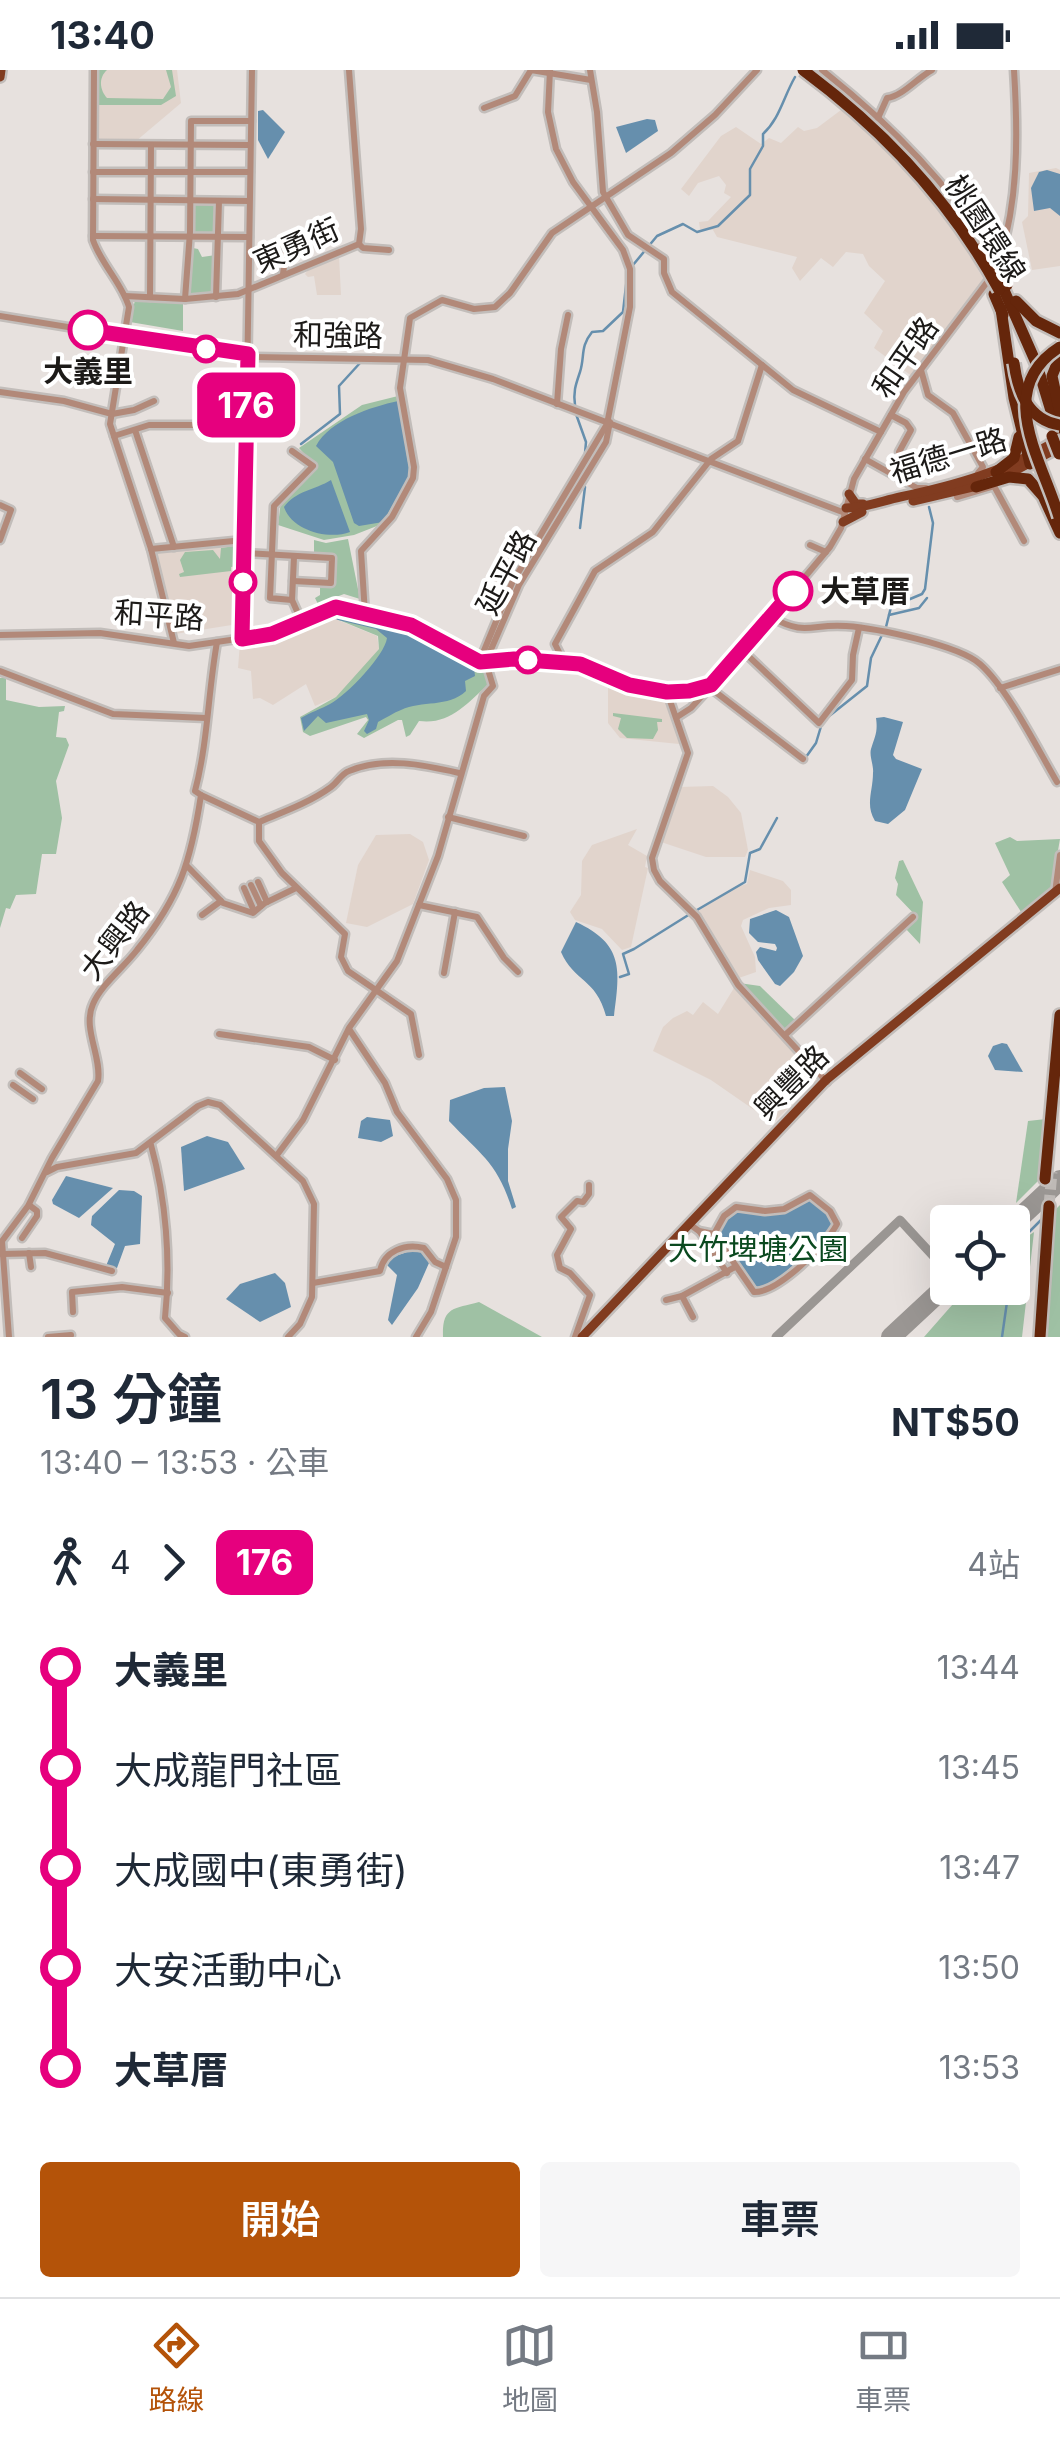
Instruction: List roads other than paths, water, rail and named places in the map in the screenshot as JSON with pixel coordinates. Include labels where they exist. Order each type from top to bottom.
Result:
[{"type":"highway","name":"桃園環線","points":[[814,70],[906,150],[969,227],[1037,366],[1058,436],[1059,457]]},
{"type":"highway","name":"桃園環線","points":[[800,71],[902,154],[949,210],[998,288]]},
{"type":"highway","points":[[998,288],[1017,412],[1029,460]]},
{"type":"highway","points":[[998,288],[1029,316],[1060,330]]},
{"type":"highway","points":[[1001,309],[1026,404],[1058,436]]},
{"type":"highway","points":[[1060,346],[1035,368],[1025,400],[1028,426],[1060,518]]},
{"type":"highway","points":[[1060,356],[1052,376],[1060,413]]},
{"type":"highway","points":[[996,472],[1017,452],[1017,412]]},
{"type":"highway","points":[[976,487],[1010,478],[1028,480],[1043,496],[1060,534]]},
{"type":"highway","points":[[1060,1015],[1048,1176],[1060,1088]]},
{"type":"highway","points":[[1036,1337],[1045,1214]]},
{"type":"main road","name":"福德一路","points":[[845,514],[886,501],[955,487],[976,487],[1029,460],[1058,436]]},
{"type":"main road","name":"福德一路","points":[[845,514],[955,487],[1029,460]]},
{"type":"main road","points":[[849,494],[858,504],[886,501]]},
{"type":"main road","name":"興豐路","points":[[581,1337],[827,1082],[1057,893]]},
{"type":"main road","name":"興豐路","points":[[581,1337],[696,1229],[827,1082]]},
{"type":"street","points":[[94,70],[93,236],[101,262],[129,307],[110,424],[151,549],[174,644]]},
{"type":"street","points":[[125,296],[186,299],[248,292],[252,70]]},
{"type":"street","name":"東勇街","points":[[242,639],[248,292],[359,244],[348,70]]},
{"type":"street","points":[[484,108],[514,96],[531,70],[591,80]]},
{"type":"street","points":[[590,70],[601,184],[622,228],[645,249],[664,259],[664,274],[672,292],[793,390],[881,432]]},
{"type":"street","points":[[364,614],[360,551],[392,517],[414,472],[400,388],[412,316],[442,300],[474,309],[495,307],[510,293],[544,241],[682,144],[757,70]]},
{"type":"street","points":[[822,70],[878,118],[937,177],[998,266]]},
{"type":"street","points":[[878,118],[888,98],[897,97],[932,70]]},
{"type":"street","name":"和平路","points":[[677,718],[743,651],[826,552],[865,460],[921,369],[998,288],[998,266],[1012,208],[1014,70]]},
{"type":"street","name":"延平路","points":[[277,1155],[304,1120],[349,1028],[397,961],[448,817],[484,696],[493,686],[483,653],[505,597],[609,423],[632,289],[623,250],[567,172],[552,135],[548,112],[550,71]]},
{"type":"street","points":[[800,71],[915,174],[998,288]]},
{"type":"street","points":[[835,100],[843,87]]},
{"type":"street","points":[[186,299],[191,121],[251,121]]},
{"type":"street","points":[[93,144],[250,146]]},
{"type":"street","points":[[150,296],[151,145]]},
{"type":"street","points":[[93,172],[250,172]]},
{"type":"street","points":[[93,199],[249,201]]},
{"type":"street","points":[[216,297],[220,202]]},
{"type":"street","points":[[93,236],[249,236]]},
{"type":"street","points":[[283,276],[288,238]]},
{"type":"street","points":[[359,244],[363,248],[389,250]]},
{"type":"street","points":[[558,402],[560,349],[568,315]]},
{"type":"street","name":"和強路","points":[[0,316],[248,354],[403,356],[450,364],[845,514]]},
{"type":"street","points":[[717,346],[724,337],[731,342]]},
{"type":"street","points":[[560,654],[555,644],[595,570],[661,525],[710,461],[741,437],[762,365]]},
{"type":"street","points":[[865,460],[920,489],[955,487],[982,471],[954,413],[928,395],[921,369]]},
{"type":"street","points":[[0,392],[112,414],[154,401]]},
{"type":"street","points":[[891,416],[911,430],[898,452]]},
{"type":"street","points":[[114,436],[176,424],[246,424]]},
{"type":"street","points":[[135,430],[174,547]]},
{"type":"street","points":[[292,451],[313,466],[276,502],[270,598],[292,600]]},
{"type":"street","points":[[955,487],[957,496],[994,486],[1024,542]]},
{"type":"street","points":[[0,505],[11,510],[0,540]]},
{"type":"street","points":[[151,549],[244,540]]},
{"type":"street","points":[[810,545],[826,552]]},
{"type":"street","points":[[244,553],[332,558],[331,582],[293,582]]},
{"type":"street","points":[[294,556],[292,600],[301,620]]},
{"type":"street","name":"和平路","points":[[0,635],[100,633],[189,646],[272,634],[336,607],[411,625],[485,662],[514,659],[580,664],[619,682],[667,692],[710,686]]},
{"type":"street","points":[[771,616],[802,630],[845,626],[924,641],[976,661],[1000,688],[1057,782]]},
{"type":"street","points":[[743,651],[819,724],[852,680],[860,628]]},
{"type":"street","name":"大興路","points":[[2,1254],[2,1240],[29,1204],[98,1081],[91,1019],[93,1003],[154,929],[188,866],[217,642]]},
{"type":"street","points":[[1000,688],[1060,669]]},
{"type":"street","points":[[1,672],[112,714],[206,718]]},
{"type":"street","points":[[710,686],[804,759]]},
{"type":"street","points":[[667,692],[688,753],[652,858],[654,870],[668,891],[696,916],[738,985],[827,1082]]},
{"type":"street","points":[[198,793],[259,822],[303,804],[332,787],[348,771],[408,762],[460,773]]},
{"type":"street","points":[[448,817],[524,836]]},
{"type":"street","points":[[259,822],[259,842],[296,888],[345,934],[341,958],[348,971],[411,1014],[419,1054]]},
{"type":"street","points":[[1057,893],[1060,855]]},
{"type":"street","points":[[188,866],[221,902],[254,913]]},
{"type":"street","points":[[254,913],[251,885],[264,904]]},
{"type":"street","points":[[254,913],[296,888]]},
{"type":"street","points":[[202,915],[221,902]]},
{"type":"street","points":[[419,905],[478,917],[504,958],[518,972]]},
{"type":"street","points":[[444,973],[456,912]]},
{"type":"street","points":[[785,1035],[913,918]]},
{"type":"street","points":[[349,1028],[386,1083],[397,1112],[454,1193],[457,1228],[430,1312],[416,1337]]},
{"type":"street","points":[[219,1034],[309,1047],[335,1060]]},
{"type":"street","points":[[20,1073],[42,1089]]},
{"type":"street","points":[[13,1085],[33,1100]]},
{"type":"street","points":[[46,1173],[56,1167],[126,1157],[151,1145],[198,1106],[208,1102],[220,1106],[307,1186],[314,1204],[310,1306],[288,1337]]},
{"type":"street","points":[[151,1145],[162,1196],[168,1293],[165,1318],[185,1337]]},
{"type":"street","points":[[581,1337],[590,1295],[560,1268],[557,1255],[571,1229],[562,1217],[577,1200],[583,1202],[589,1185]]},
{"type":"street","points":[[696,1229],[714,1234],[754,1292],[761,1293],[784,1280],[837,1224],[830,1211],[810,1195],[784,1209],[765,1212],[736,1207],[724,1216],[714,1234]]},
{"type":"street","points":[[22,1238],[37,1216],[29,1204]]},
{"type":"street","points":[[696,1229],[727,1273]]},
{"type":"street","points":[[313,1283],[380,1270],[382,1260],[390,1254],[419,1246],[446,1267]]},
{"type":"street","points":[[29,1252],[31,1266]]},
{"type":"street","points":[[8,1337],[2,1254],[45,1253],[112,1271]]},
{"type":"street","points":[[666,1300],[682,1296],[735,1267]]},
{"type":"street","points":[[73,1312],[72,1292],[122,1287],[168,1293]]},
{"type":"street","points":[[682,1296],[693,1317]]},
{"type":"street","points":[[48,1337],[71,1335]]},
{"type":"water","points":[[263,110],[285,132],[268,159],[258,140],[258,111]]},
{"type":"water","points":[[655,120],[658,131],[626,153],[616,127]]},
{"type":"water","points":[[1039,172],[1060,174],[1060,216],[1050,208],[1034,211],[1031,188]]},
{"type":"water","points":[[398,401],[410,475],[383,522],[359,526],[354,523],[333,462],[316,446],[341,422]]},
{"type":"water","points":[[331,480],[350,532],[332,535],[303,528],[284,507],[299,494]]},
{"type":"water","points":[[336,613],[410,628],[474,667],[475,676],[465,681],[466,691],[459,696],[398,711],[378,722],[376,729],[367,734],[367,714],[326,723],[318,716],[304,731],[301,718],[346,692],[373,664],[387,638],[376,629],[338,620],[334,618]]},
{"type":"water","points":[[876,718],[903,722],[893,755],[922,769],[905,810],[888,824],[875,821],[870,804]]},
{"type":"water","points":[[776,910],[789,917],[803,956],[780,986],[756,952],[760,947],[776,951],[775,944],[758,942],[749,933],[750,919]]},
{"type":"water","points":[[576,922],[592,930],[611,949],[617,972],[614,1016],[606,1016],[597,994],[561,952]]},
{"type":"water","points":[[1007,1044],[1023,1072],[995,1070],[988,1056],[993,1046]]},
{"type":"water","points":[[505,1087],[512,1121],[508,1181],[516,1207],[512,1209],[494,1169],[449,1121],[450,1100],[484,1088]]},
{"type":"water","points":[[367,1117],[390,1120],[393,1136],[381,1142],[358,1138],[361,1121]]},
{"type":"water","points":[[207,1136],[228,1142],[245,1169],[184,1191],[181,1147]]},
{"type":"water","points":[[66,1176],[113,1188],[79,1218],[53,1204]]},
{"type":"water","points":[[119,1190],[142,1196],[140,1244],[125,1246],[117,1268],[106,1266],[115,1244],[91,1225],[92,1216]]},
{"type":"water","name":"大竹埤塘公園","points":[[807,1198],[831,1216],[832,1229],[773,1284],[756,1292],[718,1235],[728,1214],[747,1210],[786,1212]]},
{"type":"water","points":[[416,1249],[423,1251],[429,1263],[418,1288],[392,1325],[388,1320],[397,1275],[387,1265],[389,1258]]},
{"type":"water","points":[[275,1273],[285,1283],[291,1307],[260,1322],[226,1299],[240,1284]]},
{"type":"waterway","points":[[633,265],[657,236],[683,224],[697,232],[718,226],[750,195],[750,169],[763,146],[763,134],[795,77]]},
{"type":"waterway","points":[[575,405],[586,342],[592,332],[603,331],[623,312],[627,277]]},
{"type":"waterway","points":[[369,350],[374,328]]},
{"type":"waterway","points":[[301,444],[340,414],[339,386],[360,363]]},
{"type":"waterway","points":[[576,414],[586,442],[585,453]]},
{"type":"waterway","points":[[580,528],[585,487]]},
{"type":"waterway","points":[[886,627],[891,607],[922,594],[925,589],[933,523],[929,507]]},
{"type":"waterway","points":[[889,615],[919,608],[927,598]]},
{"type":"waterway","points":[[828,717],[867,686],[871,658],[882,635]]},
{"type":"waterway","points":[[806,757],[816,743],[822,723]]},
{"type":"waterway","points":[[697,910],[745,882],[750,853],[760,849],[777,818]]},
{"type":"waterway","points":[[620,977],[629,974],[623,954],[690,914]]},
{"type":"waterway","points":[[1030,1231],[1045,1216]]},
{"type":"waterway","points":[[1002,1337],[1007,1305]]},
{"type":"tunnel","points":[[1049,1206],[1052,1172]]},
{"type":"place","name":"大義里","points":[[88,330]]},
{"type":"place","name":"大草厝","points":[[793,591]]}]
